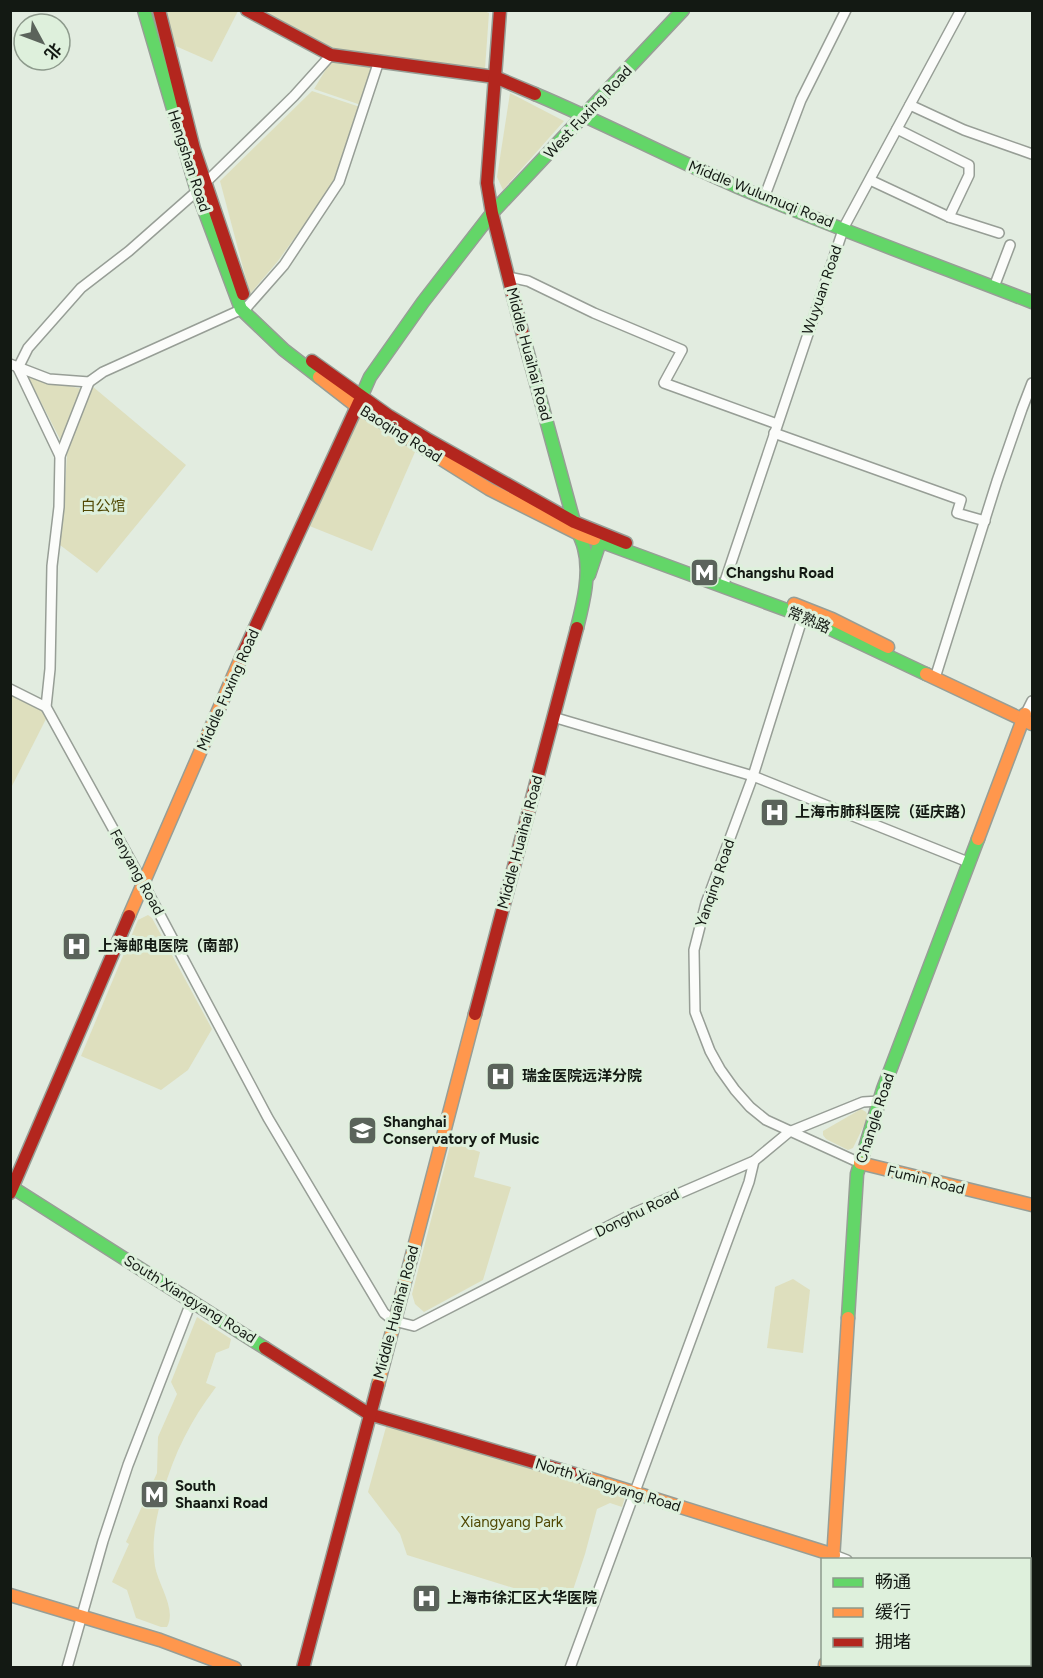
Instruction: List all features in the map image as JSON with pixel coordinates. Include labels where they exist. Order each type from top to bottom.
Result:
[{"type":"main road","name":"Hengshan Road","points":[[144,10],[201,187],[217,212],[244,308]]},
{"type":"main road","name":"Hengshan Road","points":[[159,10],[194,149],[201,187]]},
{"type":"main road","points":[[247,10],[331,55]]},
{"type":"main road","name":"Middle Huaihai Road","points":[[303,1668],[582,609],[586,575],[585,550],[576,528],[508,277],[487,183],[500,10]]},
{"type":"main road","name":"West Fuxing Road","points":[[492,213],[683,10]]},
{"type":"main road","name":"Middle Wulumuqi Road","points":[[331,55],[495,77],[586,115],[658,152],[764,198],[844,227],[1032,302]]},
{"type":"main road","name":"Middle Fuxing Road","points":[[11,1189],[210,728],[358,401],[370,377],[492,213]]},
{"type":"main road","name":"Baoqing Road","points":[[244,308],[358,401],[489,489],[576,528]]},
{"type":"main road","points":[[576,528],[600,542],[724,583]]},
{"type":"main road","points":[[576,528],[804,612],[936,675],[1029,714]]},
{"type":"main road","points":[[584,591],[600,542]]},
{"type":"main road","name":"Changle Road","points":[[834,1557],[857,1174],[879,1101],[968,862],[1029,714]]},
{"type":"main road","name":"Fumin Road","points":[[860,1163],[1032,1205]]},
{"type":"main road","name":"South Xiangyang Road","points":[[11,1189],[192,1300],[369,1414]]},
{"type":"main road","name":"North Xiangyang Road","points":[[369,1414],[634,1492],[834,1557]]},
{"type":"main road","points":[[10,1595],[160,1640],[235,1668]]},
{"type":"street","points":[[764,198],[801,100],[846,10]]},
{"type":"street","name":"Wuyuan Road","points":[[724,583],[844,227],[958,12]]},
{"type":"street","points":[[14,366],[81,288],[129,251],[201,187],[294,96],[331,55]]},
{"type":"street","points":[[10,689],[46,707],[50,669],[52,566],[59,507],[60,456],[89,382],[104,372],[244,308],[284,265],[339,182],[379,61]]},
{"type":"street","points":[[910,105],[964,130],[1032,154]]},
{"type":"street","points":[[897,129],[969,165],[969,175],[949,217]]},
{"type":"street","points":[[870,180],[949,217],[999,233]]},
{"type":"street","points":[[994,287],[1010,245]]},
{"type":"street","points":[[508,277],[528,281],[594,313],[682,350],[664,383],[961,500],[957,513],[985,521]]},
{"type":"street","points":[[14,366],[50,379],[89,382]]},
{"type":"street","points":[[14,366],[60,456]]},
{"type":"street","points":[[936,675],[1032,383]]},
{"type":"street","name":"Yanqing Road","points":[[789,1132],[766,1120],[735,1090],[710,1051],[700,1029],[694,1004],[694,950],[706,903],[753,776],[804,612]]},
{"type":"street","name":"Fenyang Road","points":[[46,707],[144,883],[268,1118],[384,1313],[394,1321]]},
{"type":"street","points":[[553,717],[753,776],[968,862]]},
{"type":"street","name":"Donghu Road","points":[[394,1321],[414,1326],[634,1213],[754,1161],[789,1132],[863,1102],[879,1101]]},
{"type":"street","name":"Fumin Road","points":[[789,1132],[860,1163]]},
{"type":"street","points":[[570,1668],[754,1161]]},
{"type":"street","points":[[67,1668],[103,1541],[128,1465],[192,1300]]},
{"type":"green space","points":[[163,11],[238,11],[212,62],[171,44]]},
{"type":"green space","points":[[258,11],[484,11],[489,13],[485,69],[333,50]]},
{"type":"green space","points":[[331,61],[373,64],[361,105],[314,89]]},
{"type":"green space","points":[[312,91],[360,107],[334,183],[278,261],[250,294],[220,181]]},
{"type":"green space","points":[[510,93],[564,121],[503,190],[497,177]]},
{"type":"green space","points":[[28,377],[83,389],[62,443]]},
{"type":"green space","name":"白公馆","points":[[92,386],[186,465],[97,573],[60,545],[67,454]]},
{"type":"green space","points":[[359,413],[415,452],[372,551],[307,525]]},
{"type":"green space","points":[[11,693],[44,711],[47,717],[11,788]]},
{"type":"green space","points":[[148,915],[152,918],[212,1029],[188,1070],[161,1090],[81,1056],[138,920]]},
{"type":"green space","points":[[861,1109],[868,1117],[853,1148],[848,1150],[826,1139],[823,1131]]},
{"type":"green space","points":[[451,1142],[480,1152],[474,1177],[511,1187],[483,1280],[424,1312],[415,1304],[412,1294]]},
{"type":"green space","points":[[793,1279],[810,1290],[803,1353],[767,1348],[775,1287]]},
{"type":"green space","points":[[197,1317],[231,1339],[229,1348],[216,1353],[206,1383],[216,1387],[191,1424],[178,1451],[167,1478],[159,1510],[155,1527],[155,1563],[170,1613],[167,1627],[161,1627],[136,1618],[127,1590],[112,1582],[129,1544],[126,1542],[157,1473],[158,1437],[177,1394],[171,1382]]},
{"type":"green space","name":"Xiangyang Park","points":[[394,1425],[623,1491],[625,1497],[622,1507],[610,1503],[597,1509],[568,1605],[407,1555],[400,1534],[368,1492],[386,1427]]},
{"type":"traffic: fast","points":[[144,10],[197,191],[241,309],[284,350],[319,377]]},
{"type":"traffic: fast","points":[[359,402],[370,377],[423,302],[492,213],[683,10]]},
{"type":"traffic: fast","points":[[535,94],[738,187],[1032,302]]},
{"type":"traffic: fast","points":[[524,339],[586,558],[585,588],[577,628]]},
{"type":"traffic: fast","points":[[594,539],[803,616],[926,674]]},
{"type":"traffic: fast","points":[[589,575],[600,542]]},
{"type":"traffic: fast","points":[[848,1318],[857,1174],[883,1089],[978,839]]},
{"type":"traffic: fast","points":[[10,1186],[265,1348]]},
{"type":"traffic: slow","points":[[319,377],[355,405],[489,489],[579,534],[594,539]]},
{"type":"traffic: slow","points":[[794,604],[832,619],[888,647]]},
{"type":"traffic: slow","points":[[129,916],[241,658]]},
{"type":"traffic: slow","points":[[926,674],[1032,724]]},
{"type":"traffic: slow","points":[[978,839],[1025,714]]},
{"type":"traffic: slow","points":[[378,1385],[475,1014]]},
{"type":"traffic: slow","points":[[860,1163],[1032,1205]]},
{"type":"traffic: slow","points":[[833,1558],[848,1318]]},
{"type":"traffic: slow","points":[[588,1478],[834,1555]]},
{"type":"traffic: slow","points":[[10,1595],[160,1640],[235,1668]]},
{"type":"traffic: jam","points":[[159,10],[194,149],[243,294]]},
{"type":"traffic: jam","points":[[247,10],[331,55],[495,77],[535,94]]},
{"type":"traffic: jam","points":[[500,10],[487,183],[492,213],[524,339]]},
{"type":"traffic: jam","points":[[312,361],[389,416],[427,439],[574,522],[626,543]]},
{"type":"traffic: jam","points":[[241,658],[359,402]]},
{"type":"traffic: jam","points":[[475,1014],[577,628]]},
{"type":"traffic: jam","points":[[10,1193],[129,916]]},
{"type":"traffic: jam","points":[[265,1348],[369,1414],[588,1478]]},
{"type":"traffic: jam","points":[[303,1668],[378,1385]]},
{"type":"place","name":"Changshu Road","points":[[705,573]]},
{"type":"place","name":"上海市肺科医院（延庆路）","points":[[774,812]]},
{"type":"place","name":"上海邮电医院（南部）","points":[[77,946]]},
{"type":"place","name":"瑞金医院远洋分院","points":[[501,1076]]},
{"type":"place","name":"Shanghai Conservatory of Music","points":[[362,1131]]},
{"type":"place","name":"South Shaanxi Road","points":[[154,1495]]},
{"type":"place","name":"上海市徐汇区大华医院","points":[[426,1598]]}]
